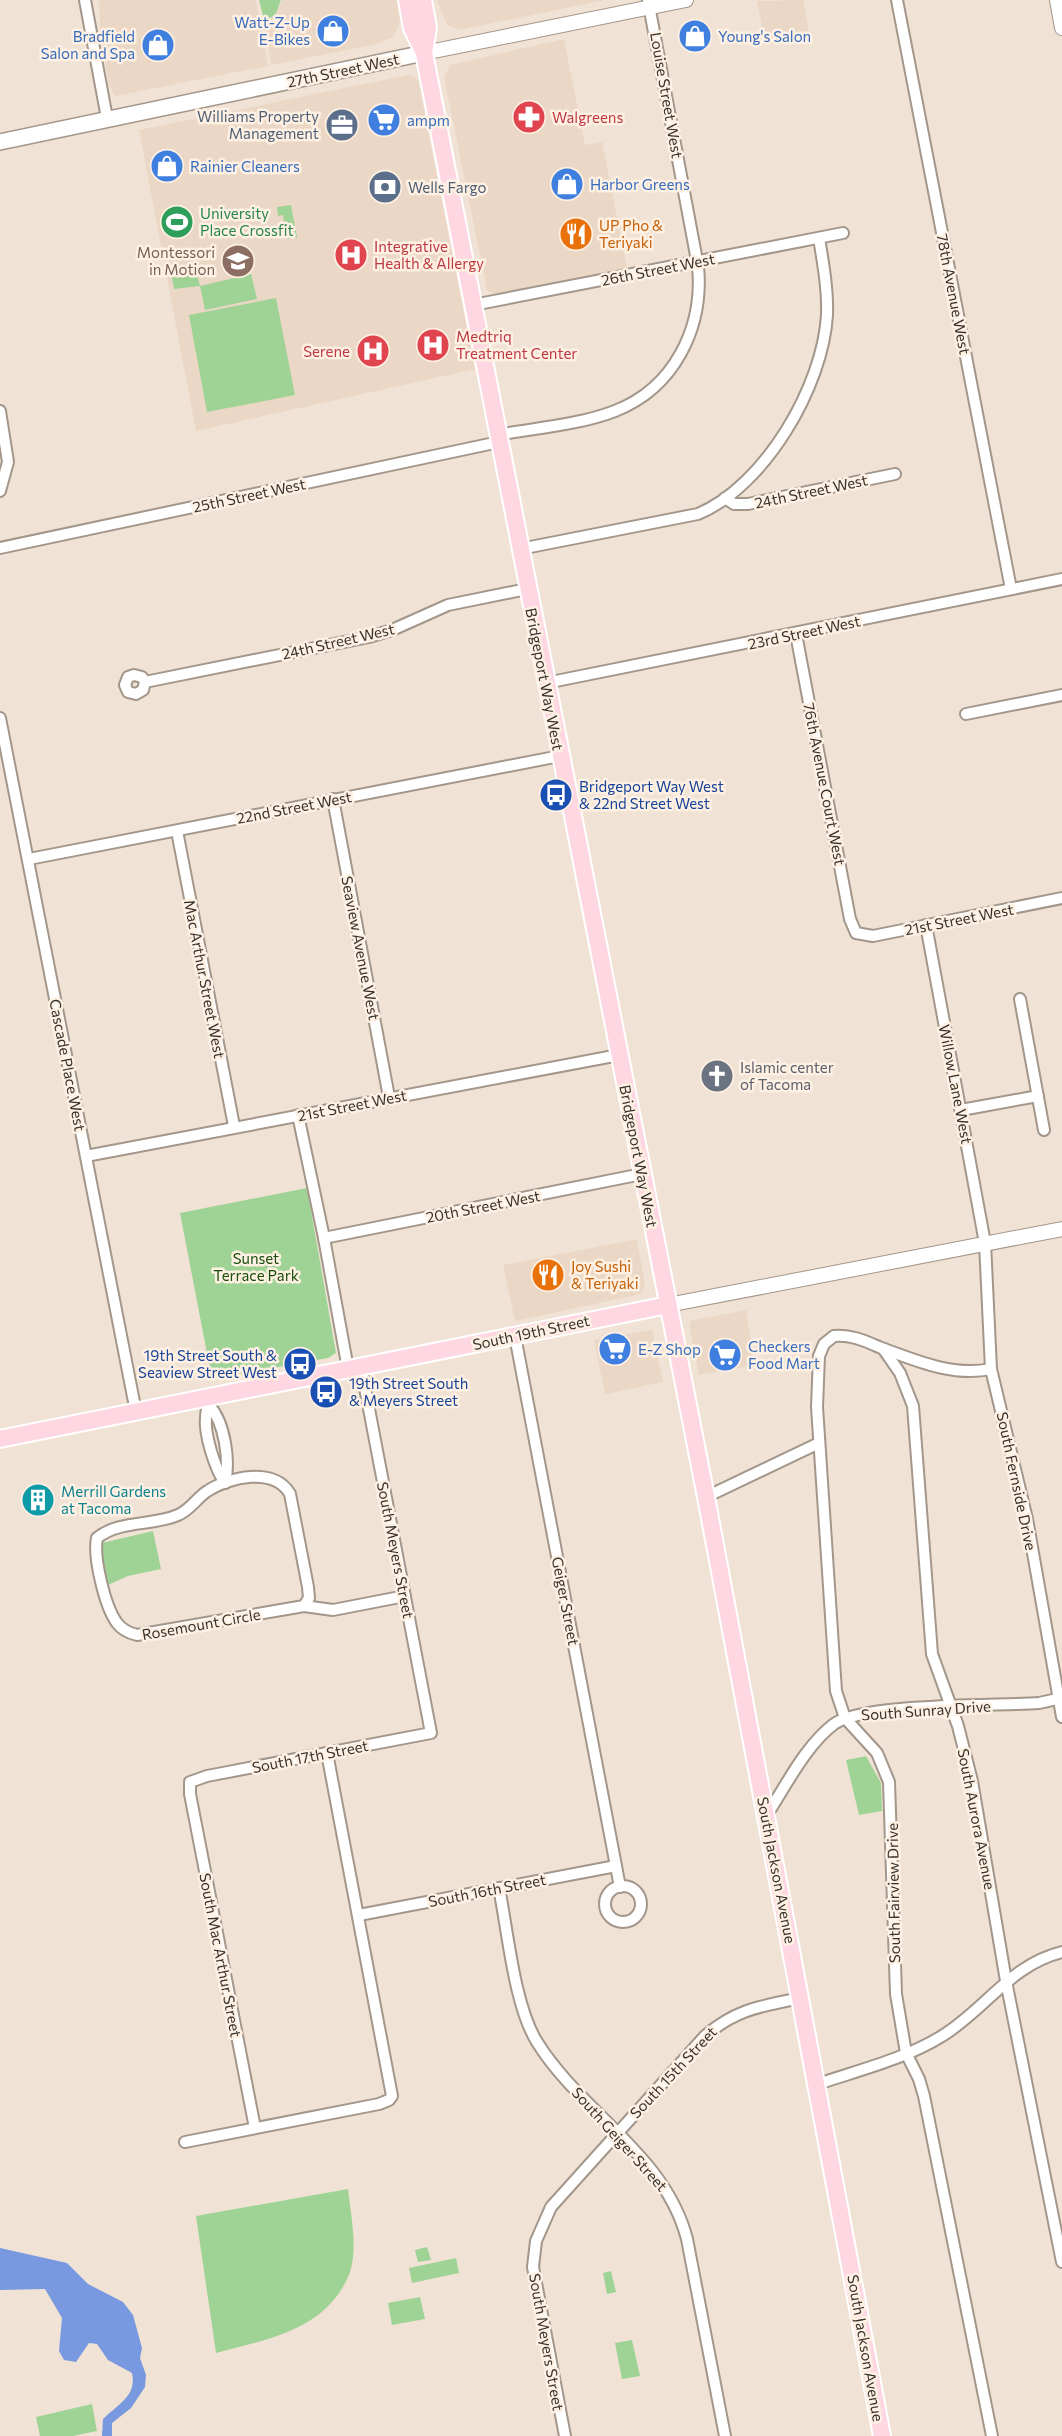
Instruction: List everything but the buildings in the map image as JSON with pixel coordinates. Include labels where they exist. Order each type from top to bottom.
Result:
[{"type":"main road","name":"Bridgeport Way West","points":[[407,0],[412,28],[424,53],[668,1305]]},
{"type":"main road","name":"Bridgeport Way West","points":[[423,0],[428,27],[424,53]]},
{"type":"main road","name":"27th Street West","points":[[0,142],[424,53]]},
{"type":"main road","name":"South 19th Street","points":[[0,1439],[136,1412],[209,1401],[354,1368],[668,1305]]},
{"type":"main road","name":"South Jackson Avenue","points":[[668,1305],[818,2084],[882,2436]]},
{"type":"street","points":[[85,0],[107,118]]},
{"type":"street","name":"27th Street West","points":[[424,53],[649,4],[686,0]]},
{"type":"street","name":"78th Avenue West","points":[[897,0],[1011,589]]},
{"type":"street","points":[[1057,0],[1062,28]]},
{"type":"street","name":"Louise Street West","points":[[498,438],[604,415],[627,405],[655,386],[677,362],[689,336],[698,295],[697,262],[649,4]]},
{"type":"street","name":"26th Street West","points":[[473,305],[843,233]]},
{"type":"street","points":[[520,549],[678,519],[708,509],[725,498],[754,470],[783,435],[810,383],[827,316],[819,238]]},
{"type":"street","points":[[0,411],[8,462],[0,491]]},
{"type":"street","name":"25th Street West","points":[[0,548],[498,438]]},
{"type":"street","name":"24th Street West","points":[[725,498],[734,504],[748,504],[895,474]]},
{"type":"street","name":"23rd Street West","points":[[546,683],[1062,579]]},
{"type":"street","name":"24th Street West","points":[[145,682],[369,637],[392,630],[448,605],[527,589]]},
{"type":"street","name":"76th Avenue Court West","points":[[796,634],[850,919],[856,933]]},
{"type":"street","points":[[966,714],[1062,695]]},
{"type":"street","name":"Cascade Place West","points":[[0,718],[136,1412]]},
{"type":"street","name":"22nd Street West","points":[[29,859],[560,756]]},
{"type":"street","name":"Seaview Avenue West","points":[[333,799],[389,1098]]},
{"type":"street","name":"Mac Arthur Street West","points":[[177,831],[234,1126]]},
{"type":"street","name":"21st Street West","points":[[856,933],[869,936],[1062,898]]},
{"type":"street","name":"Willow Lane West","points":[[926,925],[986,1243]]},
{"type":"street","points":[[1020,999],[1044,1130]]},
{"type":"street","name":"21st Street West","points":[[86,1156],[234,1126],[619,1055]]},
{"type":"street","points":[[961,1110],[1038,1096]]},
{"type":"street","points":[[298,1115],[354,1368]]},
{"type":"street","name":"20th Street West","points":[[324,1238],[642,1174]]},
{"type":"street","name":"South 19th Street","points":[[668,1305],[1062,1229]]},
{"type":"street","name":"South Fernside Drive","points":[[986,1243],[991,1369],[1027,1519],[1062,1717]]},
{"type":"street","name":"South Fairview Drive","points":[[882,1348],[852,1337],[834,1335],[824,1344],[819,1356],[817,1444],[832,1661],[838,1701],[845,1718],[880,1759],[891,1790],[896,1994],[906,2053],[919,2079],[924,2096],[992,2436]]},
{"type":"street","name":"Geiger Street","points":[[515,1336],[620,1887]]},
{"type":"street","points":[[882,1348],[938,1367],[966,1370],[991,1369]]},
{"type":"street","name":"South Aurora Avenue","points":[[882,1348],[900,1373],[913,1406],[931,1647],[935,1669],[950,1707],[972,1781],[1006,1981],[1062,2262]]},
{"type":"street","name":"South Meyers Street","points":[[354,1368],[405,1596],[431,1734]]},
{"type":"street","points":[[209,1401],[205,1417],[216,1470],[225,1482]]},
{"type":"street","points":[[706,1497],[817,1444]]},
{"type":"street","name":"Rosemount Circle","points":[[304,1606],[309,1598],[308,1587],[290,1494],[285,1484],[270,1477],[225,1482],[206,1492],[177,1516],[108,1530],[97,1538],[95,1554],[115,1622],[128,1632],[146,1636],[304,1606],[333,1610],[405,1596]]},
{"type":"street","name":"South Sunray Drive","points":[[766,1816],[814,1745],[830,1728],[845,1718],[864,1714],[950,1707],[1039,1703],[1060,1698]]},
{"type":"street","name":"South 17th Street","points":[[190,1782],[207,1776],[431,1734]]},
{"type":"street","points":[[185,2142],[379,2104],[391,2097],[392,2086],[327,1753]]},
{"type":"street","name":"South Mac Arthur Street","points":[[190,1782],[190,1794],[255,2128]]},
{"type":"street","name":"South 16th Street","points":[[359,1915],[616,1866]]},
{"type":"street","name":"South Geiger Street","points":[[499,1888],[519,1991],[535,2039],[559,2071],[660,2179],[679,2212],[687,2239],[725,2436]]},
{"type":"street","points":[[818,2084],[906,2053],[945,2034],[1006,1981],[1035,1961],[1062,1952]]},
{"type":"street","name":"South 15th Street","points":[[617,2132],[705,2036],[722,2021],[754,2007],[801,1998]]},
{"type":"street","name":"South Meyers Street","points":[[565,2436],[535,2280],[536,2241],[551,2207],[617,2132]]},
{"type":"shaded area","points":[[99,0],[256,0],[268,66],[115,96],[109,85],[101,38]]},
{"type":"shaded area","points":[[282,0],[397,0],[400,23],[393,37],[373,45],[271,65],[265,21],[275,17]]},
{"type":"shaded area","points":[[437,0],[605,0],[459,30],[447,25]]},
{"type":"shaded area","points":[[803,0],[809,31],[803,37],[766,45],[757,1]]},
{"type":"shaded area","points":[[564,39],[585,145],[602,142],[627,269],[497,296],[487,290],[444,77],[450,65]]},
{"type":"shaded area","points":[[409,75],[418,80],[475,369],[196,431],[139,130]]},
{"type":"shaded area","points":[[637,1239],[645,1286],[641,1294],[515,1321],[503,1265]]},
{"type":"shaded area","points":[[746,1310],[755,1365],[699,1375],[689,1324],[692,1320]]},
{"type":"shaded area","points":[[652,1330],[663,1382],[605,1394],[594,1340]]},
{"type":"green space","points":[[259,0],[281,0],[275,16],[264,20]]},
{"type":"green space","points":[[291,205],[297,237],[287,239],[283,215],[278,216],[277,207]]},
{"type":"green space","points":[[195,267],[200,286],[174,289],[171,272]]},
{"type":"green space","points":[[251,274],[257,299],[205,310],[200,286]]},
{"type":"green space","points":[[276,298],[295,395],[207,412],[189,315]]},
{"type":"green space","name":"Sunset Terrace Park","points":[[307,1188],[336,1353],[328,1358],[212,1379],[180,1213]]},
{"type":"green space","points":[[153,1531],[161,1569],[128,1576],[108,1585],[101,1556],[102,1543]]},
{"type":"green space","points":[[866,1756],[881,1783],[882,1811],[859,1815],[846,1760]]},
{"type":"green space","points":[[348,2189],[354,2245],[353,2256],[348,2277],[338,2295],[324,2310],[292,2330],[216,2353],[196,2216]]},
{"type":"green space","points":[[427,2247],[431,2260],[418,2262],[415,2250]]},
{"type":"green space","points":[[456,2258],[459,2273],[412,2283],[409,2268]]},
{"type":"green space","points":[[611,2271],[616,2292],[607,2294],[603,2273]]},
{"type":"green space","points":[[420,2297],[425,2319],[392,2325],[388,2303]]},
{"type":"green space","points":[[632,2340],[640,2376],[622,2379],[615,2343]]},
{"type":"green space","points":[[92,2404],[97,2431],[73,2436],[40,2436],[36,2417]]},
{"type":"water","points":[[0,2248],[67,2263],[88,2284],[123,2302],[133,2315],[142,2348],[140,2358],[146,2375],[145,2387],[131,2408],[112,2423],[112,2436],[102,2436],[103,2419],[129,2394],[133,2381],[132,2373],[108,2360],[97,2344],[89,2343],[76,2362],[64,2360],[59,2351],[62,2318],[45,2289],[0,2290]]},
{"type":"place","name":"Watt-Z-Up E-Bikes","points":[[333,31]]},
{"type":"place","name":"Young's Salon","points":[[695,36]]},
{"type":"place","name":"Bradfield Salon and Spa","points":[[158,45]]},
{"type":"place","name":"Walgreens","points":[[529,117]]},
{"type":"place","name":"ampm","points":[[384,120]]},
{"type":"place","name":"Williams Property Management","points":[[342,125]]},
{"type":"place","name":"Rainier Cleaners","points":[[167,166]]},
{"type":"place","name":"Harbor Greens","points":[[567,184]]},
{"type":"place","name":"Wells Fargo","points":[[385,187]]},
{"type":"place","name":"University Place Crossfit","points":[[177,222]]},
{"type":"place","name":"UP Pho & Teriyaki","points":[[576,234]]},
{"type":"place","name":"Integrative Health & Allergy","points":[[351,255]]},
{"type":"place","name":"Montessori in Motion","points":[[238,261]]},
{"type":"place","name":"Medtriq Treatment Center","points":[[433,345]]},
{"type":"place","name":"Serene","points":[[373,351]]},
{"type":"place","name":"Bridgeport Way West & 22nd Street West","points":[[556,795]]},
{"type":"place","name":"Islamic center of Tacoma","points":[[717,1076]]},
{"type":"place","name":"Joy Sushi & Teriyaki","points":[[548,1275]]},
{"type":"place","name":"E-Z Shop","points":[[615,1349]]},
{"type":"place","name":"Checkers Food Mart","points":[[725,1355]]},
{"type":"place","name":"19th Street South & Seaview Street West","points":[[300,1364]]},
{"type":"place","name":"19th Street South & Meyers Street","points":[[326,1392]]},
{"type":"place","name":"Merrill Gardens at Tacoma","points":[[38,1500]]}]
